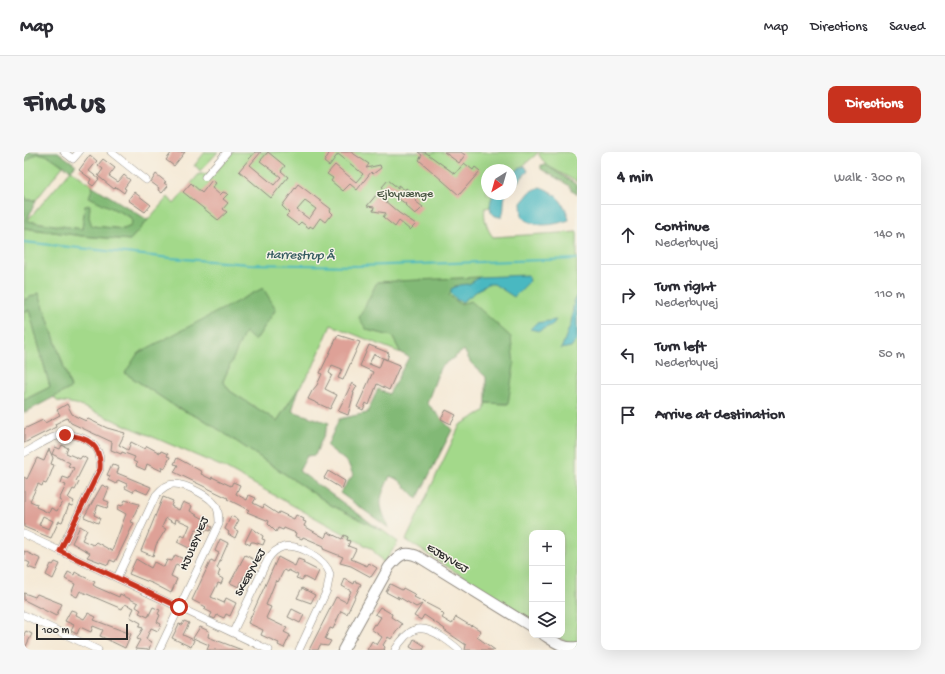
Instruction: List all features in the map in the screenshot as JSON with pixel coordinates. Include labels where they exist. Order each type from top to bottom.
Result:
[{"type":"street","points":[[64,152],[73,159],[79,152]]},
{"type":"street","points":[[111,152],[146,180]]},
{"type":"street","points":[[205,177],[227,152]]},
{"type":"street","points":[[24,453],[55,436],[65,435],[74,435],[90,442],[97,448],[100,459],[100,469],[60,551]]},
{"type":"street","name":"HJULBYVEJ","points":[[117,578],[156,495],[160,490],[174,484],[182,485],[208,497],[217,508],[219,524],[159,650]]},
{"type":"street","points":[[24,534],[269,650]]},
{"type":"street","name":"SKEBYVEJ","points":[[233,632],[268,559],[276,550],[290,546],[322,561],[330,574],[327,590],[299,650]]},
{"type":"street","name":"EJBYVEJ","points":[[344,650],[389,567],[397,557],[404,553],[411,553],[419,557],[529,625]]},
{"type":"street","points":[[24,615],[98,650]]},
{"type":"street","points":[[395,650],[403,637],[410,631],[424,628],[432,630],[459,650]]},
{"type":"street","points":[[549,638],[569,648],[577,647]]},
{"type":"street","points":[[77,650],[81,642]]},
{"type":"green space","points":[[24,152],[58,152],[76,165],[71,170],[50,157],[41,154],[37,154],[24,162]]},
{"type":"green space","points":[[205,152],[218,152],[200,171],[196,166],[194,166]]},
{"type":"green space","name":"Ejbyvænge","points":[[232,152],[539,152],[517,171],[517,164],[481,164],[481,200],[491,200],[490,207],[485,208],[485,219],[487,227],[493,237],[577,232],[577,649],[560,638],[565,638],[565,530],[529,530],[529,619],[406,540],[460,425],[484,411],[486,403],[507,404],[460,304],[449,295],[455,286],[474,284],[377,282],[367,330],[392,336],[401,353],[331,325],[313,367],[277,421],[230,391],[223,381],[245,331],[255,341],[276,309],[125,373],[176,407],[206,421],[331,505],[382,530],[398,542],[384,563],[372,549],[223,467],[76,404],[57,401],[54,397],[71,388],[39,293],[24,300],[24,228],[82,236],[130,240],[168,197],[174,204],[199,174],[214,174]]},
{"type":"green space","points":[[540,152],[577,152],[577,182],[546,165],[539,155]]},
{"type":"green space","points":[[38,153],[48,154],[63,166],[36,200],[27,200],[24,194],[24,162]]},
{"type":"green space","points":[[541,165],[546,165],[577,185],[577,195],[568,185],[541,169]]},
{"type":"green space","points":[[71,170],[93,186],[90,197],[130,217],[132,221],[131,226],[124,229],[92,226],[88,217],[90,208],[85,206],[82,229],[27,221]]},
{"type":"green space","points":[[93,186],[148,220],[130,240],[82,236],[24,228],[24,194],[27,200],[36,200],[27,221],[82,229],[85,206],[90,205],[89,217],[92,226],[124,229],[131,226],[132,221],[130,217],[89,197]]},
{"type":"green space","points":[[479,277],[474,284],[455,286],[449,295],[460,304],[471,301],[511,337],[514,365],[508,404],[486,403],[486,377],[471,363],[464,350],[440,368],[427,403],[452,430],[417,499],[399,480],[390,476],[383,491],[381,502],[381,507],[389,528],[340,493],[353,475],[348,463],[327,446],[339,419],[367,413],[378,389],[389,394],[409,357],[401,353],[392,336],[367,330],[359,318],[377,282]]},
{"type":"green space","points":[[263,288],[276,309],[255,341],[245,332],[223,381],[230,391],[277,421],[300,386],[292,411],[329,423],[315,455],[307,456],[299,471],[382,531],[331,505],[206,421],[176,407],[125,373],[138,353]]},
{"type":"green space","points":[[39,293],[71,388],[24,413],[24,400],[50,387],[29,310],[24,312],[24,300]]},
{"type":"green space","points":[[29,309],[50,387],[24,400],[24,312]]},
{"type":"water","points":[[525,166],[528,171],[517,183],[517,170]]},
{"type":"water","points":[[540,187],[551,192],[559,199],[568,214],[569,220],[539,225],[527,221],[522,217],[521,203],[530,192]]},
{"type":"water","points":[[504,200],[501,217],[494,215],[491,212],[491,201]]},
{"type":"water","points":[[528,275],[530,281],[514,297],[494,284],[487,284],[462,302],[457,300],[451,293],[451,289],[459,285],[469,284],[480,277]]},
{"type":"water","points":[[577,294],[577,339],[571,347],[561,349],[571,323],[574,301]]},
{"type":"water","points":[[556,320],[552,325],[539,331],[530,329],[536,323]]},
{"type":"building","points":[[172,152],[185,152],[174,166],[166,160]]},
{"type":"building","points":[[255,152],[261,152],[250,165],[274,185],[281,177],[260,161],[268,152],[285,166],[281,171],[288,177],[271,198],[239,171]]},
{"type":"building","points":[[330,152],[351,152],[369,164],[366,168],[380,165],[381,168],[373,174],[371,172],[357,190],[350,184],[343,191],[331,181],[333,178],[327,174],[335,165],[356,182],[363,174],[338,154],[329,166],[324,162]]},
{"type":"building","points":[[418,152],[425,152],[455,174],[464,163],[473,170],[475,167],[480,171],[459,195],[419,160],[422,155]]},
{"type":"building","points":[[444,152],[461,152],[465,155],[459,163]]},
{"type":"building","points":[[90,155],[97,161],[89,171],[99,179],[93,186],[89,183],[91,179],[79,170]]},
{"type":"building","points":[[103,159],[115,168],[109,176],[118,182],[124,175],[130,180],[124,188],[126,189],[124,193],[116,187],[114,189],[98,176],[103,169],[98,165]]},
{"type":"building","points":[[156,174],[166,182],[164,183],[168,186],[162,193],[158,190],[159,188],[151,182]]},
{"type":"building","points":[[212,180],[216,183],[212,188],[220,195],[223,192],[228,194],[223,199],[228,203],[223,209],[227,212],[218,220],[183,192],[191,183],[202,193]]},
{"type":"building","points":[[388,180],[398,188],[398,185],[405,190],[406,188],[418,198],[415,201],[423,207],[415,214],[405,205],[406,204],[382,187]]},
{"type":"building","points":[[298,184],[331,209],[330,211],[333,214],[325,222],[320,218],[313,228],[310,226],[309,228],[301,222],[298,225],[286,216],[289,213],[282,206]],"holes":[[[305,201],[316,209],[309,219],[297,210]]]},
{"type":"building","points":[[134,192],[151,205],[145,212],[128,200]]},
{"type":"building","points":[[377,194],[399,213],[416,224],[410,230],[399,221],[395,227],[383,217],[386,213],[373,211],[374,207],[367,206]]},
{"type":"building","points":[[338,335],[360,342],[343,380],[338,378],[342,369],[332,365],[329,373],[332,375],[325,389],[337,395],[330,409],[308,399],[317,385],[322,374],[320,373]]},
{"type":"building","points":[[369,345],[389,353],[387,360],[400,365],[389,390],[377,384],[369,405],[366,403],[363,410],[357,407],[373,372],[360,366]],"holes":[[[374,354],[383,358],[379,368],[369,364]]]},
{"type":"building","points":[[352,383],[357,386],[353,393],[348,415],[338,411]]},
{"type":"building","points":[[67,404],[72,414],[75,416],[86,421],[88,419],[107,428],[125,433],[119,445],[128,450],[131,442],[145,449],[147,446],[160,453],[161,451],[168,454],[167,456],[170,457],[165,468],[161,466],[162,471],[147,464],[145,470],[136,466],[137,463],[133,461],[135,457],[111,450],[112,442],[71,423],[67,418],[55,424],[56,427],[24,443],[24,429],[43,420],[45,423],[60,415],[57,410]]},
{"type":"building","points":[[446,410],[456,415],[451,424],[441,419]]},
{"type":"building","points":[[62,445],[68,448],[66,453],[80,459],[82,456],[87,459],[76,481],[79,482],[75,490],[73,489],[68,498],[74,501],[72,506],[69,505],[62,522],[59,521],[51,538],[24,527],[24,477],[27,479],[37,458],[44,461],[49,449],[53,458],[51,464],[54,465],[46,484],[43,483],[42,486],[38,484],[30,501],[37,504],[36,507],[49,513],[51,508],[57,511],[62,502],[59,500],[66,485],[61,483],[63,477],[69,479],[74,468],[68,466],[70,463],[52,454],[55,447],[60,449]],"holes":[[[43,516],[53,521],[49,529],[39,525]]]},
{"type":"building","points":[[177,458],[199,470],[202,472],[201,474],[211,479],[212,477],[231,486],[233,482],[240,485],[236,494],[247,500],[249,495],[256,498],[253,503],[263,508],[264,505],[278,514],[279,512],[294,519],[296,515],[304,519],[303,521],[306,522],[304,526],[325,538],[327,532],[342,539],[344,535],[348,537],[347,540],[350,541],[348,546],[356,549],[351,559],[367,566],[369,563],[377,568],[371,577],[351,566],[340,563],[343,557],[323,549],[324,546],[303,537],[302,539],[295,536],[296,533],[284,528],[283,530],[278,528],[276,532],[268,524],[269,521],[247,512],[249,510],[227,499],[228,498],[174,472],[178,465],[174,464]]},
{"type":"building","points":[[112,464],[119,467],[117,473],[151,487],[147,494],[135,489],[133,492],[125,488],[127,484],[118,480],[116,484],[108,480],[110,476],[107,475]]},
{"type":"building","points":[[328,471],[345,481],[342,489],[324,478]]},
{"type":"building","points":[[102,485],[109,488],[104,500],[109,502],[107,508],[98,505],[94,515],[100,518],[98,523],[84,517]]},
{"type":"building","points":[[163,497],[173,501],[171,506],[179,510],[183,502],[192,506],[190,511],[209,522],[208,525],[212,527],[210,531],[206,529],[204,533],[196,529],[191,540],[195,541],[191,549],[177,542],[181,535],[185,537],[190,525],[176,519],[175,523],[166,518],[162,527],[166,529],[156,545],[153,556],[141,551]]},
{"type":"building","points":[[125,500],[139,504],[131,522],[134,523],[115,562],[110,560],[108,565],[87,557],[90,553],[72,543],[80,526],[87,530],[82,540],[93,545],[96,542],[112,551],[126,514],[117,509],[119,505],[122,506]]},
{"type":"building","points":[[231,516],[239,520],[234,529],[238,531],[235,538],[228,534],[229,532],[225,529]]},
{"type":"building","points":[[252,528],[263,536],[262,539],[265,540],[263,545],[251,542],[250,545],[245,542]]},
{"type":"building","points":[[220,539],[228,543],[217,568],[220,570],[218,576],[223,579],[221,584],[218,583],[211,597],[224,603],[226,598],[236,603],[230,616],[226,614],[224,618],[217,615],[215,619],[210,617],[212,613],[204,609],[206,607],[192,600],[211,560],[215,562],[219,553],[215,551]]},
{"type":"building","points":[[24,551],[41,559],[36,570],[28,567],[30,563],[24,560]]},
{"type":"building","points":[[175,555],[188,561],[185,568],[176,564],[171,576],[177,579],[171,593],[129,574],[136,559],[151,568],[154,562],[164,567],[167,560],[172,561]]},
{"type":"building","points":[[245,555],[257,561],[247,577],[244,576],[239,587],[230,583]]},
{"type":"building","points":[[278,557],[295,566],[298,559],[304,561],[303,563],[319,571],[314,582],[304,577],[302,580],[296,578],[298,575],[288,570],[287,572],[284,570],[278,582],[276,580],[266,605],[271,607],[266,618],[287,628],[284,632],[290,635],[284,648],[278,645],[279,643],[261,635],[263,630],[248,623]]},
{"type":"building","points":[[55,562],[60,564],[53,579],[46,575],[51,564],[53,565]]},
{"type":"building","points":[[68,572],[74,575],[75,572],[95,582],[93,585],[96,587],[119,597],[120,594],[138,603],[136,607],[141,610],[139,613],[148,617],[153,607],[160,610],[158,614],[160,615],[157,622],[161,624],[158,631],[151,628],[146,639],[151,642],[149,650],[135,649],[140,640],[137,639],[143,628],[139,627],[141,623],[130,617],[134,608],[125,604],[122,609],[80,591],[77,597],[71,594],[75,584],[65,579]]},
{"type":"building","points":[[345,579],[354,584],[355,581],[361,584],[347,614],[341,611],[333,629],[330,628],[325,639],[331,641],[328,646],[320,645],[318,650],[309,650],[336,597],[346,602],[351,591],[342,586]]},
{"type":"building","points":[[390,584],[402,590],[403,588],[416,595],[414,597],[439,610],[444,615],[442,618],[452,624],[456,617],[471,626],[472,625],[481,631],[477,637],[495,650],[465,650],[466,645],[424,615],[421,620],[414,616],[422,604],[416,607],[397,596],[399,599],[386,592]]},
{"type":"building","points":[[302,588],[315,595],[311,603],[297,598]]},
{"type":"building","points":[[24,593],[35,597],[37,594],[62,604],[56,616],[24,600]]},
{"type":"building","points":[[380,607],[392,614],[391,617],[402,624],[391,639],[388,637],[383,645],[385,650],[367,650],[372,641],[377,645],[382,637],[371,629],[374,624],[376,625],[381,617],[375,614]]},
{"type":"building","points":[[292,609],[304,615],[300,623],[288,617]]},
{"type":"building","points":[[71,610],[77,612],[76,615],[84,619],[88,613],[96,617],[94,620],[131,634],[125,648],[100,636],[103,630],[93,626],[91,632],[80,627],[77,634],[71,631],[74,625],[65,621]]},
{"type":"building","points":[[184,621],[189,623],[183,635],[194,640],[191,647],[172,638],[179,624],[182,625]]},
{"type":"building","points":[[200,627],[209,631],[208,637],[242,650],[207,650],[209,645],[193,638]]},
{"type":"building","points":[[26,631],[32,634],[24,650],[24,634]]},
{"type":"building","points":[[414,639],[425,646],[423,650],[415,650],[410,647]]},
{"type":"waterway","name":"Harrestrup Å","points":[[24,242],[171,258],[249,264],[357,266],[577,259]]},
{"type":"route","points":[[65,435],[74,435],[90,442],[97,448],[100,459],[100,469],[60,551],[179,607]]}]
